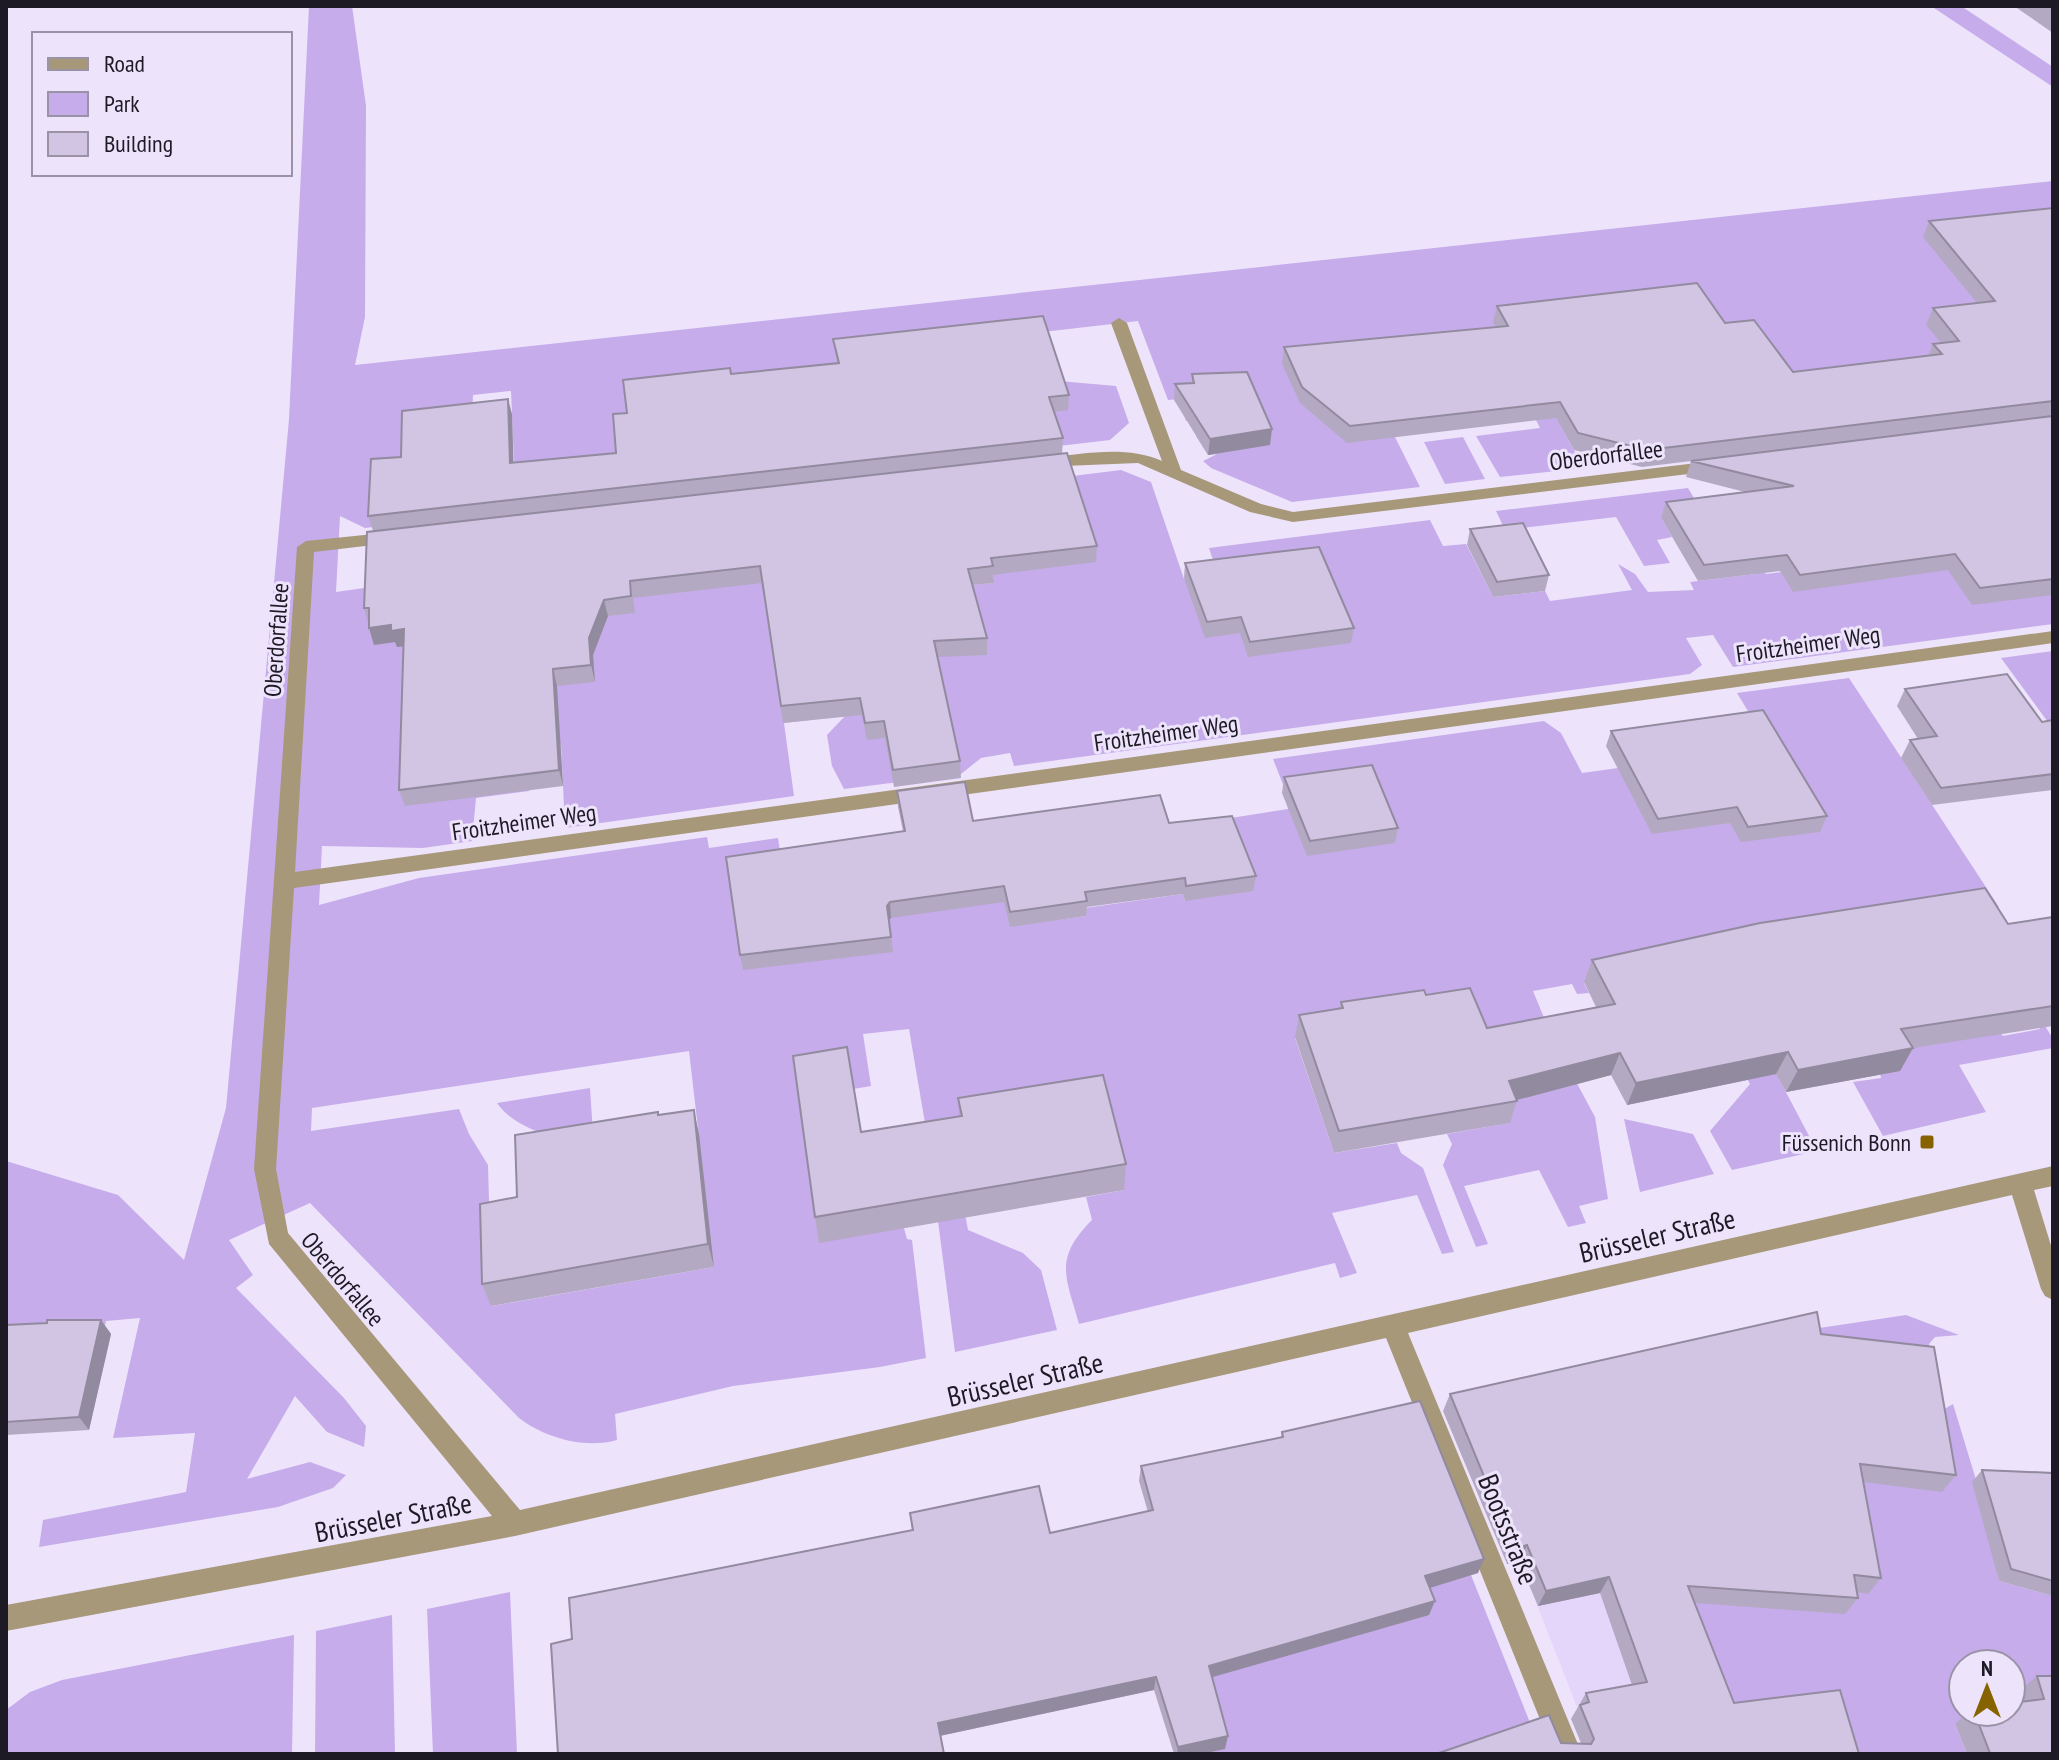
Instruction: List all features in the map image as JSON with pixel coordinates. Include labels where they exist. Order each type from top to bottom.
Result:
[{"type":"street","points":[[1119,323],[1174,472]]},
{"type":"street","name":"Oberdorfallee","points":[[1029,465],[1117,456],[1140,458],[1256,508],[1293,517],[1736,464]]},
{"type":"street","name":"Oberdorfallee","points":[[416,535],[306,547],[265,1169],[277,1237],[515,1524]]},
{"type":"street","name":"Froitzheimer Weg","points":[[286,881],[2053,637]]},
{"type":"street","name":"Brüsseler Straße","points":[[6,1618],[515,1524],[2053,1176]]},
{"type":"street","points":[[2020,1183],[2053,1289]]},
{"type":"street","name":"Bootsstraße","points":[[1393,1326],[1568,1754]]},
{"type":"shaded area","points":[[1677,1536],[1718,1681],[1577,1707],[1524,1572]]},
{"type":"green space","points":[[309,6],[352,6],[366,106],[365,317],[355,365],[2053,181],[2053,348],[1555,416],[1584,468],[1500,477],[1476,436],[1540,428],[1532,412],[1381,409],[1420,487],[1292,502],[1211,468],[1203,461],[1217,454],[1208,455],[1196,436],[1202,435],[1196,421],[1186,421],[1179,399],[1168,400],[1138,321],[1043,332],[1059,381],[1116,386],[1129,423],[1110,440],[907,464],[840,378],[516,511],[511,391],[473,395],[472,419],[435,520],[365,528],[340,516],[336,592],[371,587],[423,554],[970,585],[993,583],[991,486],[1121,470],[1151,482],[1184,579],[1218,575],[1209,548],[1430,520],[1443,546],[1466,544],[1493,597],[1545,591],[1550,601],[1632,590],[1618,564],[1635,574],[1648,592],[1694,590],[1690,582],[1755,574],[1756,559],[1766,574],[2053,538],[2053,624],[1733,667],[1713,635],[1686,638],[1702,665],[1690,674],[1014,766],[1010,753],[981,758],[961,774],[844,789],[832,766],[827,735],[845,716],[784,723],[794,796],[565,828],[561,744],[528,748],[529,791],[476,798],[472,841],[423,848],[322,846],[319,905],[419,878],[707,837],[709,848],[778,838],[782,864],[1049,895],[1057,920],[1086,916],[1085,908],[1183,894],[1185,901],[1193,824],[1288,809],[1286,792],[1273,759],[1544,721],[1561,733],[1582,773],[1618,768],[1780,764],[1737,693],[1849,678],[1999,907],[1948,916],[1777,1075],[1817,1151],[1732,1170],[1710,1131],[1750,1084],[1729,1046],[1584,983],[1589,993],[1577,994],[1572,984],[1533,991],[1552,1037],[1595,1117],[1608,1199],[1579,1206],[1586,1223],[1568,1227],[1539,1170],[1464,1186],[1488,1244],[1476,1247],[1443,1165],[1452,1144],[1447,1134],[1509,1123],[1295,1038],[1334,1153],[1397,1143],[1401,1153],[1423,1168],[1454,1252],[1442,1254],[1417,1195],[1332,1213],[1357,1273],[1340,1278],[1335,1263],[1079,1324],[1066,1269],[1072,1246],[1092,1220],[1086,1197],[1124,1190],[955,1159],[968,1230],[1023,1253],[1041,1270],[1057,1330],[955,1352],[926,1129],[909,1029],[863,1034],[871,1086],[853,1089],[813,1121],[891,1154],[904,1228],[907,1239],[912,1240],[926,1358],[733,1386],[615,1414],[617,1440],[592,1443],[566,1440],[541,1431],[519,1418],[310,1203],[229,1240],[253,1275],[236,1288],[344,1398],[366,1426],[364,1447],[327,1432],[295,1396],[247,1479],[310,1462],[346,1475],[333,1488],[278,1507],[39,1547],[43,1520],[186,1492],[195,1433],[113,1438],[140,1318],[106,1321],[103,1334],[6,1339],[6,1161],[118,1195],[184,1260],[226,1108],[289,419]],"holes":[[[689,1051],[714,1267],[492,1306],[488,1165],[469,1134],[459,1109],[311,1131],[312,1108]]]},
{"type":"green space","points":[[1931,6],[1961,6],[2053,67],[2053,87]]},
{"type":"green space","points":[[1463,437],[1485,479],[1445,484],[1424,442]]},
{"type":"green space","points":[[1688,488],[1703,513],[1661,518],[1672,537],[1657,540],[1670,563],[1644,566],[1616,517],[1505,530],[1496,511]]},
{"type":"green space","points":[[2053,651],[2053,729],[2001,658]]},
{"type":"green space","points":[[2042,1021],[2053,1039],[2053,1048],[1959,1065],[1986,1112],[1883,1136],[1853,1082],[1881,1078],[1877,1054],[1997,1029],[2003,1036],[2040,1029],[2037,1022]]},
{"type":"green space","points":[[590,1088],[594,1148],[528,1127],[505,1113],[497,1103]]},
{"type":"green space","points":[[1624,1119],[1693,1134],[1714,1174],[1640,1192]]},
{"type":"green space","points":[[1906,1315],[1959,1335],[1935,1337],[1929,1344],[1935,1384],[1806,1330]]},
{"type":"green space","points":[[1953,1404],[1977,1483],[1999,1581],[2053,1596],[2053,1693],[2027,1712],[2027,1648],[1947,1648],[1947,1728],[1957,1728],[1967,1754],[1841,1754],[1701,1719],[1718,1681],[1677,1537],[1524,1572],[1519,1560],[1825,1477]]},
{"type":"green space","points":[[1471,1575],[1531,1725],[1459,1754],[1201,1754],[1224,1749],[1198,1645]]},
{"type":"green space","points":[[510,1592],[517,1754],[433,1754],[427,1609]]},
{"type":"green space","points":[[392,1615],[395,1754],[315,1754],[316,1631]]},
{"type":"green space","points":[[294,1635],[292,1754],[6,1754],[6,1710],[30,1692],[62,1680]]},
{"type":"building","points":[[2053,208],[2053,401],[1647,450],[1578,433],[1560,402],[1350,426],[1302,387],[1284,347],[1508,326],[1497,306],[1697,283],[1725,323],[1754,320],[1793,372],[1942,354],[1933,344],[1959,341],[1933,308],[1995,301],[1929,221]]},
{"type":"building","points":[[1043,316],[1069,395],[1049,397],[1063,438],[368,516],[371,459],[401,457],[402,411],[508,399],[510,463],[616,453],[613,414],[627,413],[623,380],[730,368],[731,374],[839,363],[833,339]]},
{"type":"building","points":[[1247,372],[1272,429],[1210,439],[1175,384],[1194,383],[1192,374]]},
{"type":"building","points":[[2053,416],[2053,579],[1980,588],[1955,554],[1800,575],[1787,555],[1704,565],[1666,502],[1794,486],[1691,461]]},
{"type":"building","points":[[1067,453],[1097,546],[991,558],[993,566],[968,569],[987,638],[934,641],[960,761],[893,770],[884,721],[865,723],[860,698],[781,706],[760,566],[630,581],[631,596],[604,600],[589,638],[591,665],[553,669],[559,770],[399,790],[404,629],[391,631],[391,625],[369,628],[369,608],[364,608],[367,532]]},
{"type":"building","points":[[1523,523],[1549,575],[1497,582],[1470,529]]},
{"type":"building","points":[[1319,547],[1354,628],[1250,642],[1241,617],[1207,622],[1185,563]]},
{"type":"building","points":[[2007,674],[2042,722],[2053,720],[2053,774],[1941,788],[1910,740],[1937,736],[1905,689]]},
{"type":"building","points":[[1763,710],[1827,816],[1748,827],[1737,807],[1658,819],[1611,731]]},
{"type":"building","points":[[1372,765],[1398,828],[1310,841],[1284,777]]},
{"type":"building","points":[[965,782],[973,821],[1160,795],[1169,823],[1232,816],[1256,876],[1186,886],[1185,878],[1085,892],[1087,901],[1010,912],[1004,886],[890,902],[887,906],[891,937],[740,955],[726,857],[905,831],[897,791]]},
{"type":"building","points":[[1985,888],[2008,924],[2053,917],[2053,1006],[1901,1029],[1913,1048],[1798,1070],[1788,1052],[1636,1083],[1620,1053],[1509,1081],[1517,1101],[1339,1131],[1299,1015],[1343,1008],[1341,1002],[1424,990],[1426,995],[1470,988],[1487,1028],[1615,1004],[1592,960],[1760,923]]},
{"type":"building","points":[[847,1047],[861,1132],[962,1116],[958,1098],[1103,1075],[1126,1164],[815,1217],[793,1056]]},
{"type":"building","points":[[694,1110],[708,1244],[482,1284],[480,1204],[517,1197],[515,1135],[658,1112],[658,1115]]},
{"type":"building","points":[[1817,1312],[1821,1334],[1934,1347],[1956,1475],[1860,1464],[1881,1578],[1854,1575],[1858,1598],[1688,1586],[1734,1703],[1840,1690],[1859,1754],[1436,1754],[1549,1715],[1561,1743],[1591,1744],[1594,1739],[1580,1705],[1589,1702],[1586,1693],[1647,1682],[1609,1577],[1546,1591],[1527,1545],[1514,1549],[1450,1394]]},
{"type":"building","points":[[47,1320],[101,1320],[79,1417],[6,1422],[6,1325],[47,1323]]},
{"type":"building","points":[[1420,1401],[1484,1559],[1425,1576],[1435,1601],[1209,1666],[1228,1736],[1178,1747],[1156,1677],[938,1723],[944,1754],[558,1754],[551,1644],[572,1639],[569,1598],[913,1530],[910,1513],[1039,1486],[1050,1533],[1153,1510],[1141,1466],[1283,1437],[1282,1432]]},
{"type":"building","points":[[1982,1470],[2053,1473],[2053,1581],[2011,1569]]},
{"type":"building","points":[[2037,1676],[2053,1676],[2053,1754],[1979,1754],[1990,1753],[1980,1728],[2027,1728],[2027,1701],[2044,1699]]},
{"type":"place","name":"Füssenich Bonn","points":[[1927,1142]]}]
